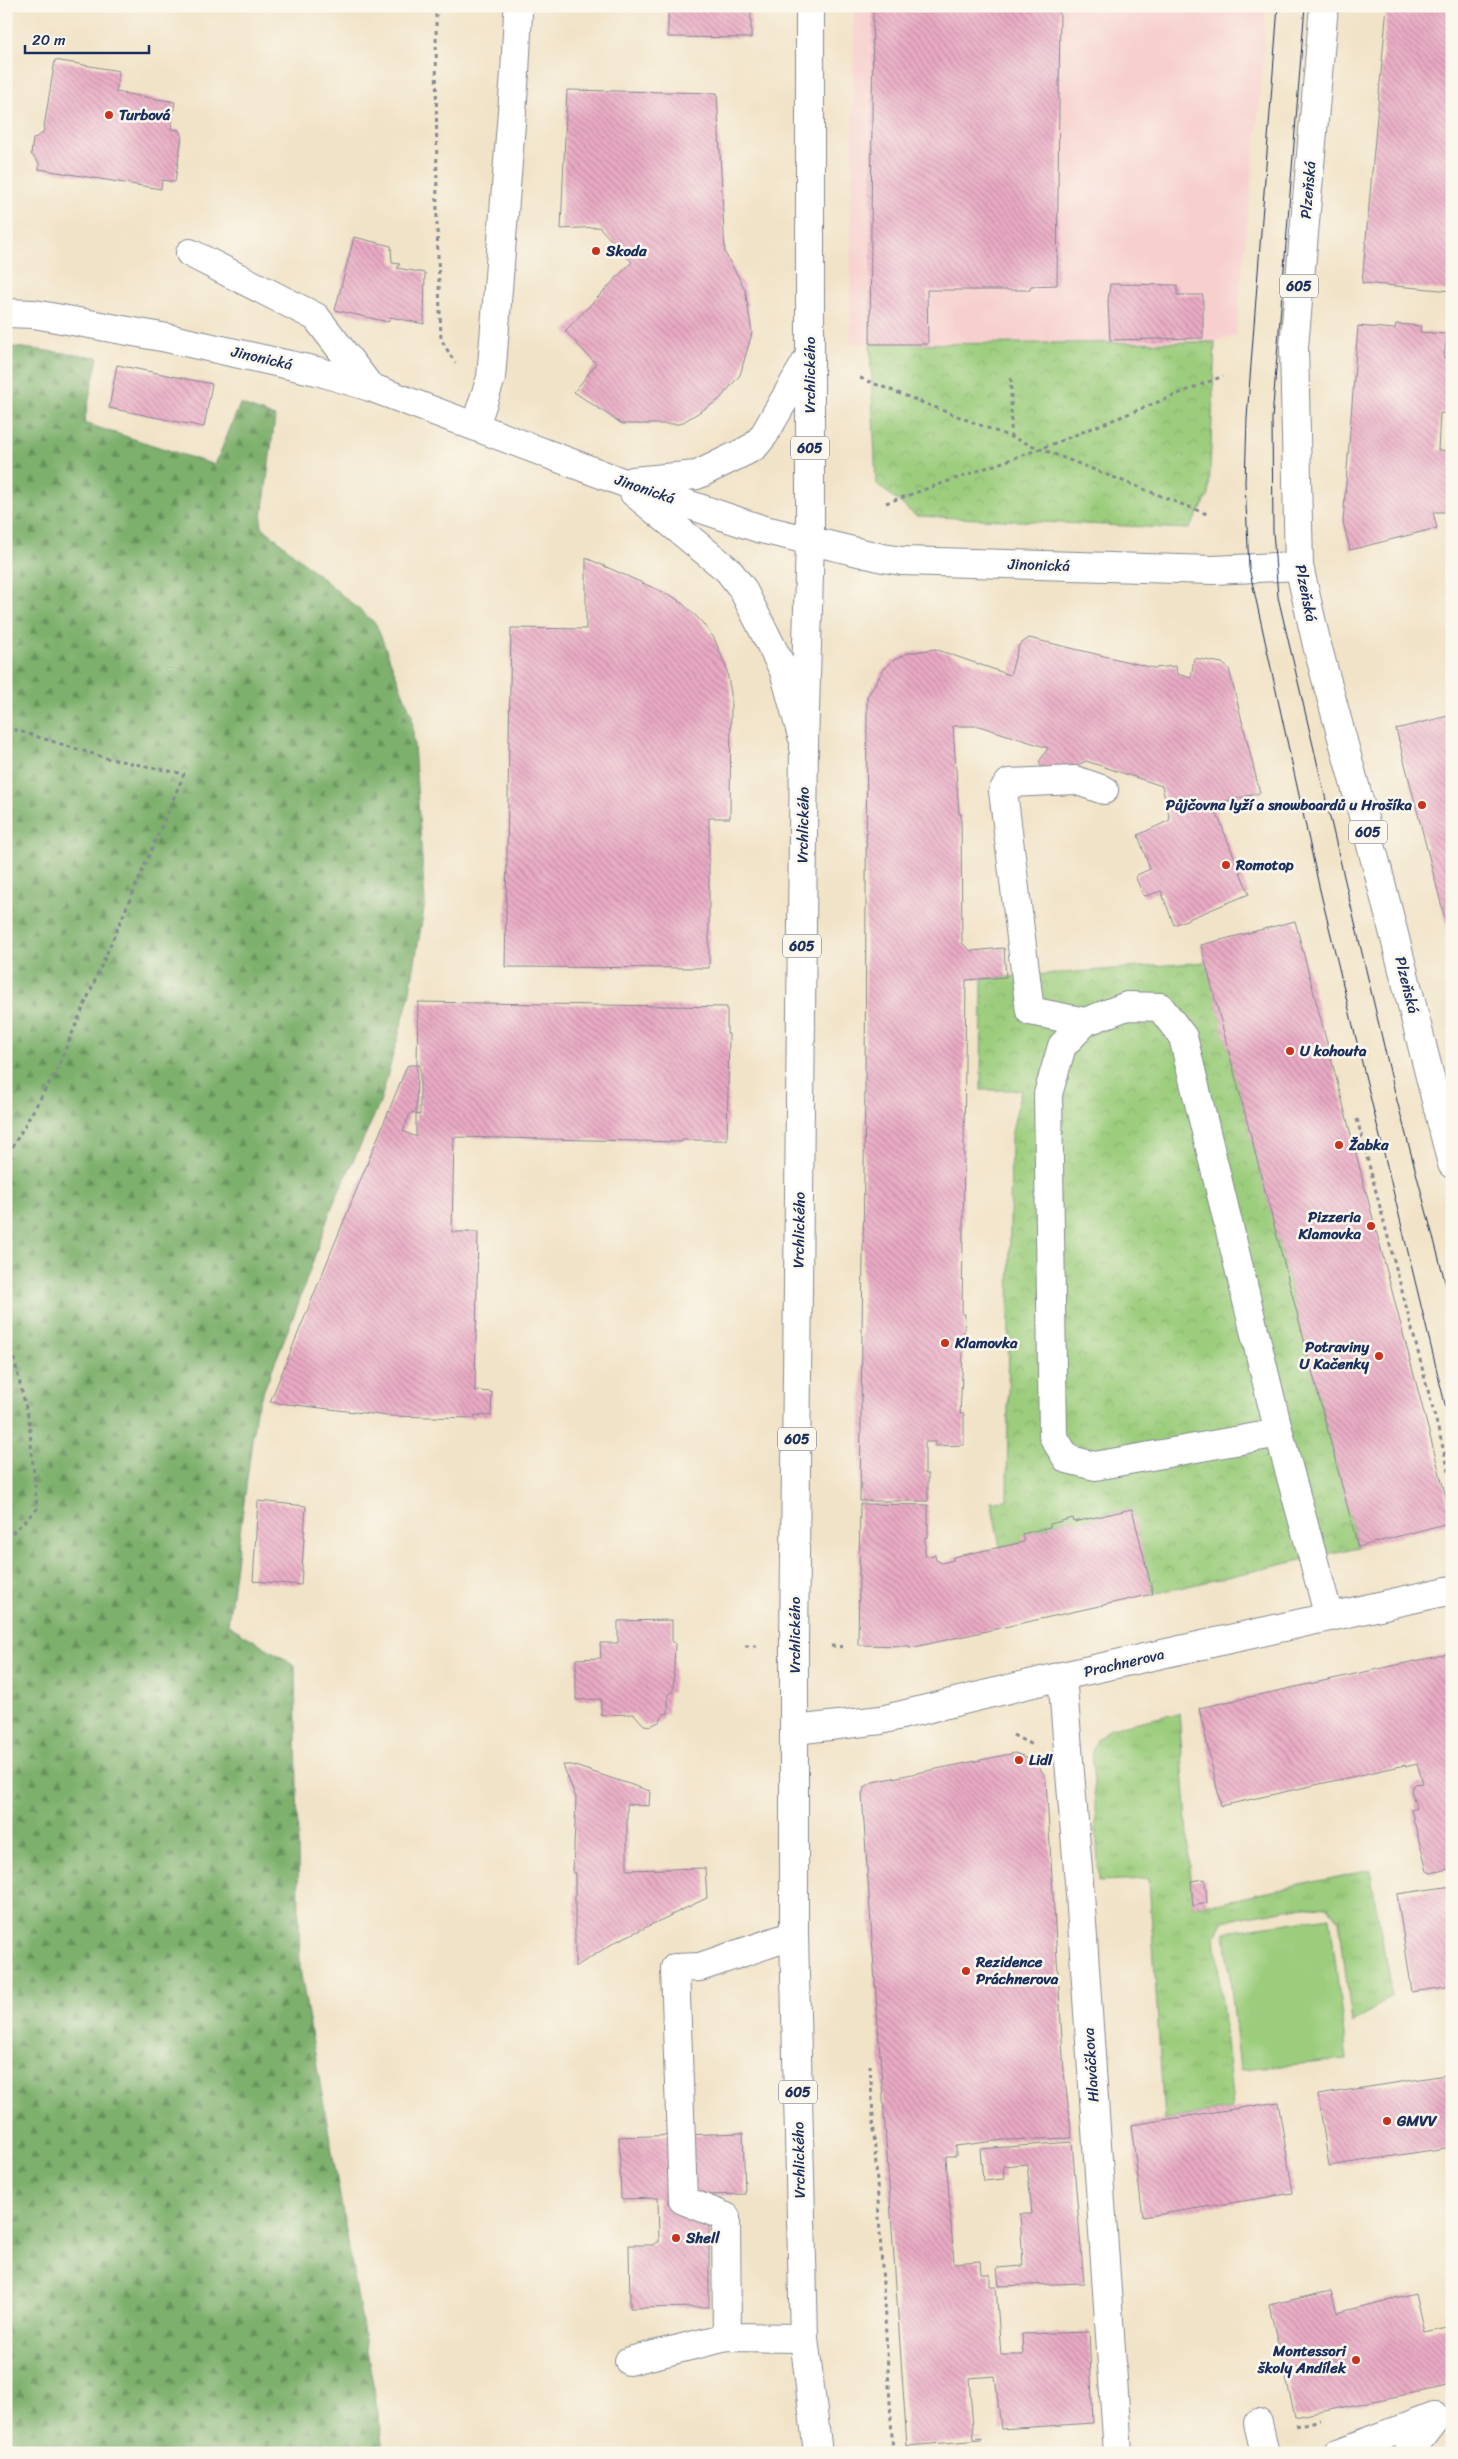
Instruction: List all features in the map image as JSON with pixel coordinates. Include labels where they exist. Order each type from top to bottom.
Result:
[{"type":"main road","name":"Vrchlického","points":[[810,6],[810,541],[804,745],[794,1935],[804,2338],[818,2453]]},
{"type":"main road","name":"Plzeňská","points":[[1324,6],[1294,347],[1300,566],[1317,645],[1378,871],[1452,1164]]},
{"type":"main road","points":[[475,426],[491,378],[518,13]]},
{"type":"main road","points":[[190,253],[316,317],[370,387]]},
{"type":"main road","name":"Jinonická","points":[[6,313],[34,314],[219,348],[317,371],[370,387],[622,482],[762,529],[902,561],[1213,570],[1300,566]]},
{"type":"main road","points":[[622,482],[696,475],[755,446],[764,435],[810,355]]},
{"type":"main road","points":[[622,482],[728,570],[742,588],[784,671],[804,745]]},
{"type":"main road","points":[[1085,1022],[1030,1011],[1003,791],[1009,783],[1075,780],[1104,790]]},
{"type":"main road","points":[[1279,1433],[1095,1466],[1067,1459],[1052,1436],[1048,1094],[1062,1046],[1085,1022],[1127,1006],[1160,1007],[1183,1037],[1279,1433],[1329,1617]]},
{"type":"main road","name":"Prachnerova","points":[[795,1730],[881,1720],[1062,1676],[1452,1590]]},
{"type":"main road","name":"Hlaváčkova","points":[[1062,1676],[1080,1894],[1118,2453]]},
{"type":"main road","points":[[727,2336],[726,2217],[683,2200],[675,1968],[700,1967],[794,1935]]},
{"type":"main road","points":[[629,2361],[727,2336],[804,2338]]},
{"type":"main road","points":[[1338,2453],[1442,2415]]},
{"type":"main road","points":[[1408,2453],[1442,2415]]},
{"type":"main road","points":[[1258,2423],[1265,2453]]},
{"type":"path","points":[[436,6],[437,228],[441,339],[457,366]]},
{"type":"path","points":[[1011,374],[1011,438]]},
{"type":"path","points":[[886,503],[1040,449],[1223,376]]},
{"type":"path","points":[[860,378],[1207,514]]},
{"type":"path","points":[[6,727],[106,758],[184,774],[56,1071],[6,1158]]},
{"type":"path","points":[[1357,1119],[1452,1482]]},
{"type":"path","points":[[6,1328],[28,1420],[37,1510],[6,1539]]},
{"type":"path","points":[[870,2065],[893,2453]]},
{"type":"shaded area","points":[[854,6],[1266,6],[1264,53],[1236,336],[1215,342],[850,343]]},
{"type":"green space","points":[[1215,342],[1209,495],[1189,529],[916,516],[876,483],[870,344]]},
{"type":"green space","points":[[6,346],[98,357],[84,423],[215,465],[240,404],[275,417],[261,526],[376,624],[412,716],[425,903],[409,997],[380,1103],[331,1209],[297,1307],[256,1410],[228,1625],[295,1665],[300,1969],[385,2453],[6,2453]]},
{"type":"green space","points":[[1206,962],[1358,1547],[1153,1594],[1131,1509],[1074,1522],[1073,1518],[1050,1524],[1050,1527],[1023,1534],[1024,1542],[1000,1547],[991,1501],[1007,1500],[1011,1137],[1021,1090],[981,1090],[982,979]]},
{"type":"green space","points":[[1179,1713],[1193,1906],[1222,1902],[1370,1870],[1392,1997],[1352,2023],[1339,1920],[1329,1907],[1304,1906],[1222,1921],[1215,1936],[1233,2108],[1164,2120],[1149,1879],[1099,1881],[1092,1750],[1098,1738],[1111,1728]]},
{"type":"green space","points":[[1330,1917],[1347,2060],[1240,2069],[1225,1932]]},
{"type":"building","points":[[668,6],[751,6],[751,38],[668,37]]},
{"type":"building","points":[[873,6],[1060,6],[1057,285],[1031,286],[1030,290],[927,290],[928,344],[870,344]]},
{"type":"building","points":[[1387,6],[1452,6],[1452,291],[1362,283]]},
{"type":"building","name":"Turbová","points":[[55,60],[119,71],[116,92],[175,102],[171,129],[179,130],[182,136],[175,182],[162,180],[161,189],[39,169],[39,163],[31,154],[33,139],[43,133]]},
{"type":"building","points":[[567,90],[717,93],[725,253],[745,289],[752,333],[740,375],[719,400],[680,424],[622,424],[574,392],[596,364],[565,331],[632,262],[599,227],[561,229]]},
{"type":"building","points":[[354,237],[391,246],[392,263],[400,264],[397,268],[425,273],[424,324],[390,317],[388,322],[335,310]]},
{"type":"building","points":[[1110,284],[1177,285],[1177,295],[1203,295],[1203,338],[1110,340],[1108,302]]},
{"type":"building","points":[[1396,324],[1421,326],[1420,332],[1447,334],[1444,358],[1452,360],[1449,414],[1440,413],[1438,450],[1452,451],[1449,512],[1433,512],[1437,528],[1350,550],[1343,522],[1358,326],[1395,329]]},
{"type":"building","points":[[117,365],[212,384],[204,427],[109,408]]},
{"type":"building","points":[[586,558],[672,596],[683,604],[700,620],[714,638],[726,667],[731,693],[730,818],[709,818],[709,968],[505,967],[511,628],[586,629]]},
{"type":"building","points":[[1029,638],[1154,668],[1176,666],[1177,674],[1191,678],[1194,658],[1222,663],[1229,669],[1260,793],[1213,804],[1249,894],[1174,925],[1161,891],[1146,896],[1143,895],[1136,878],[1137,875],[1150,869],[1138,835],[1170,820],[1162,786],[1086,761],[1067,770],[1043,770],[1039,762],[1048,748],[979,726],[953,726],[959,814],[961,814],[962,943],[971,951],[1004,948],[1006,977],[966,980],[962,1314],[965,1314],[960,1414],[964,1414],[964,1445],[935,1446],[935,1442],[925,1442],[925,1474],[928,1474],[928,1501],[860,1501],[867,697],[884,669],[894,660],[908,653],[935,649],[1010,675],[1019,645]]},
{"type":"building","points":[[1452,715],[1452,942],[1451,942],[1396,729]]},
{"type":"building","points":[[1295,921],[1452,1520],[1452,1522],[1358,1547],[1201,945]]},
{"type":"building","points":[[418,1002],[727,1007],[727,1034],[729,1034],[727,1140],[682,1140],[682,1142],[454,1137],[452,1232],[478,1232],[475,1391],[492,1392],[491,1416],[475,1415],[475,1418],[389,1416],[270,1402],[407,1066],[417,1065]],"holes":[[[417,1065],[420,1065],[420,1115],[416,1114]],[[413,1112],[416,1114],[416,1137],[403,1131],[410,1114]]]},
{"type":"building","points":[[258,1501],[306,1506],[301,1585],[253,1581]]},
{"type":"building","points":[[860,1504],[928,1505],[928,1537],[925,1537],[925,1556],[935,1555],[936,1560],[942,1563],[953,1560],[953,1557],[1024,1542],[1022,1534],[1050,1527],[1050,1524],[1073,1518],[1074,1522],[1132,1509],[1153,1594],[910,1648],[910,1646],[858,1645]]},
{"type":"building","points":[[672,1620],[672,1642],[675,1643],[673,1692],[668,1694],[668,1714],[665,1713],[659,1722],[650,1726],[644,1725],[634,1714],[601,1715],[601,1699],[576,1700],[576,1659],[601,1658],[600,1643],[618,1643],[618,1621]]},
{"type":"building","points":[[1452,1653],[1452,1880],[1448,1869],[1431,1873],[1427,1871],[1411,1810],[1416,1808],[1411,1789],[1415,1784],[1423,1783],[1417,1764],[1405,1767],[1405,1765],[1221,1806],[1199,1708]]},
{"type":"building","name":"Rezidence Práchnerova","points":[[1015,1753],[1034,1760],[1045,1776],[1046,1781],[1064,2072],[1072,2138],[1003,2140],[956,2146],[956,2156],[946,2156],[954,2263],[980,2261],[981,2274],[990,2274],[990,2286],[996,2286],[1001,2355],[1023,2355],[1022,2334],[1089,2332],[1093,2423],[1001,2429],[995,2376],[969,2378],[974,2439],[982,2438],[982,2440],[907,2446],[862,1794],[865,1787],[873,1782]]},
{"type":"building","points":[[563,1765],[572,1765],[650,1791],[649,1806],[627,1804],[627,1870],[705,1868],[707,1898],[615,1942],[575,1967],[575,1872],[573,1873],[576,1798]]},
{"type":"building","points":[[1205,1879],[1207,1903],[1193,1906],[1191,1881]]},
{"type":"building","points":[[1452,1886],[1452,1986],[1412,1992],[1397,1894]]},
{"type":"building","name":"GMVV","points":[[1452,2074],[1452,2147],[1329,2166],[1318,2095]]},
{"type":"building","points":[[1278,2102],[1293,2193],[1143,2217],[1131,2125]]},
{"type":"building","points":[[743,2133],[745,2194],[709,2195],[709,2307],[630,2308],[629,2245],[655,2245],[655,2243],[659,2242],[658,2198],[621,2199],[619,2137]]},
{"type":"building","points":[[1072,2142],[1084,2283],[999,2286],[997,2268],[1023,2266],[1020,2214],[1032,2214],[1027,2164],[1003,2166],[1004,2179],[983,2181],[980,2149]]},
{"type":"building","name":"Montessori školy Andílek","points":[[1331,2291],[1337,2313],[1415,2293],[1424,2332],[1452,2326],[1452,2385],[1295,2417],[1269,2305]]},
{"type":"tram line","points":[[1278,6],[1247,418],[1245,483],[1249,568],[1319,886],[1452,1433]]},
{"type":"tram line","points":[[1305,6],[1272,419],[1273,531],[1278,597],[1396,1097],[1452,1308]]},
{"type":"place","name":"Turbová","points":[[109,115]]},
{"type":"place","name":"Skoda","points":[[596,251]]},
{"type":"place","name":"Půjčovna lyží a snowboardů u Hrošíka","points":[[1422,805]]},
{"type":"place","name":"Romotop","points":[[1226,865]]},
{"type":"place","name":"U kohouta","points":[[1290,1051]]},
{"type":"place","name":"Žabka","points":[[1339,1145]]},
{"type":"place","name":"Pizzeria Klamovka","points":[[1371,1226]]},
{"type":"place","name":"Klamovka","points":[[945,1343]]},
{"type":"place","name":"Potraviny U Kačenky","points":[[1379,1356]]},
{"type":"place","name":"Lidl","points":[[1019,1760]]},
{"type":"place","name":"Rezidence Práchnerova","points":[[966,1971]]},
{"type":"place","name":"GMVV","points":[[1387,2121]]},
{"type":"place","name":"Shell","points":[[676,2238]]},
{"type":"place","name":"Montessori školy Andílek","points":[[1356,2360]]}]
